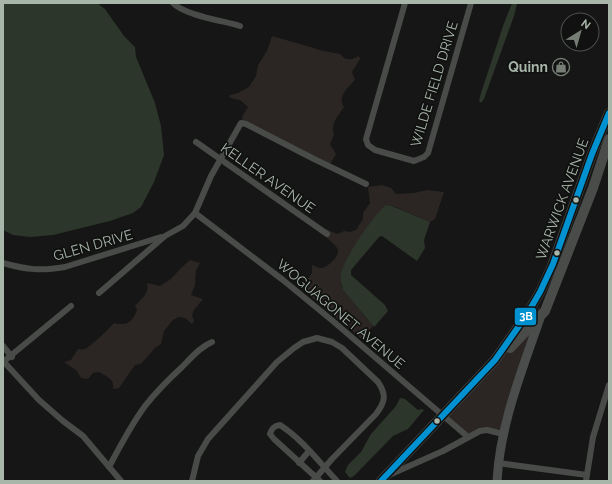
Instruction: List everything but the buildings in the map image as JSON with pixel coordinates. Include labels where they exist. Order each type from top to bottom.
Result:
[{"type":"main road","name":"WARWICK AVENUE","points":[[542,314],[540,308],[553,264],[592,154],[609,113]]},
{"type":"main road","name":"WARWICK AVENUE","points":[[497,481],[498,463],[503,434],[518,380],[542,314],[590,194],[609,139]]},
{"type":"main road","points":[[383,478],[495,360],[526,316],[553,264]]},
{"type":"main road","points":[[484,370],[510,349],[542,314]]},
{"type":"street","points":[[173,3],[186,11],[240,26]]},
{"type":"street","name":"WILDE FIELD DRIVE","points":[[405,3],[366,139],[368,145],[374,150],[414,161],[424,157],[428,153],[471,3]]},
{"type":"street","points":[[99,293],[165,236],[182,226],[195,213],[220,160],[241,123],[246,124],[366,184]]},
{"type":"street","name":"KELLER AVENUE","points":[[196,142],[327,234]]},
{"type":"street","name":"WOGUAGONET AVENUE","points":[[195,213],[283,280],[468,437]]},
{"type":"street","name":"GLEN DRIVE","points":[[3,263],[35,270],[58,268],[165,236]]},
{"type":"street","points":[[70,306],[3,362],[39,400],[63,422],[81,434],[121,481]]},
{"type":"street","points":[[192,481],[198,456],[208,439],[277,362],[303,342],[313,339],[332,342],[342,348],[378,382],[382,388],[384,396],[383,405],[376,414],[325,468],[316,480],[274,439],[270,434],[271,430],[280,425],[286,429],[309,451],[325,468],[338,481]]},
{"type":"street","points":[[109,467],[129,429],[147,404],[195,354],[204,346],[212,342]]},
{"type":"street","points":[[3,346],[12,356]]},
{"type":"street","points":[[498,463],[586,478],[593,437],[609,385]]},
{"type":"street","points":[[383,478],[480,431],[487,430],[503,434]]},
{"type":"street","points":[[299,463],[309,451]]},
{"type":"shaded area","points":[[3,3],[97,3],[105,9],[124,36],[135,47],[136,57],[155,103],[161,126],[164,155],[154,182],[141,207],[133,213],[110,221],[53,235],[30,237],[13,235],[3,230]]},
{"type":"shaded area","points":[[512,3],[517,4],[514,16],[484,99],[481,103],[479,101],[481,93]]},
{"type":"shaded area","points":[[272,36],[319,50],[340,54],[346,59],[359,56],[360,59],[352,72],[355,80],[344,92],[342,103],[344,107],[337,117],[333,127],[334,135],[330,144],[336,154],[329,166],[243,122],[242,117],[248,107],[240,100],[229,97],[230,95],[238,93],[249,87],[256,76],[258,65],[267,51]]},
{"type":"shaded area","points":[[382,185],[391,188],[396,194],[414,193],[427,190],[444,192],[435,219],[430,222],[393,206],[386,205],[341,284],[343,290],[373,326],[362,339],[301,288],[312,273],[312,265],[323,268],[335,259],[338,253],[336,247],[327,238],[327,234],[318,228],[324,228],[338,234],[344,231],[350,232],[356,230],[363,219],[363,213],[370,203],[368,187]]},
{"type":"shaded area","points":[[386,205],[392,206],[430,222],[424,240],[425,248],[417,261],[382,236],[379,237],[351,270],[351,275],[385,305],[388,311],[374,327],[343,290],[341,277],[343,268],[353,248],[367,227]]},
{"type":"shaded area","points":[[190,260],[200,263],[196,270],[195,285],[191,295],[203,299],[194,310],[192,315],[194,321],[192,324],[185,318],[179,317],[173,320],[164,331],[161,344],[155,348],[141,364],[135,365],[119,388],[113,389],[113,383],[111,380],[99,372],[93,373],[88,379],[81,378],[77,371],[64,362],[71,360],[78,349],[85,349],[91,345],[114,323],[126,324],[131,321],[137,310],[135,306],[146,293],[148,287],[147,283],[160,286],[171,279]]},
{"type":"shaded area","points":[[540,306],[502,430],[488,429],[470,436],[445,414],[501,354]]},
{"type":"shaded area","points":[[400,398],[405,399],[418,410],[424,410],[408,429],[393,436],[354,476],[350,478],[345,472],[348,465],[361,452],[371,434],[396,406]]},
{"type":"transit line","name":"3B","points":[[381,481],[495,360],[526,316],[540,292],[553,264],[592,154],[609,113]]},
{"type":"place","name":"Quinn","points":[[561,67]]}]
